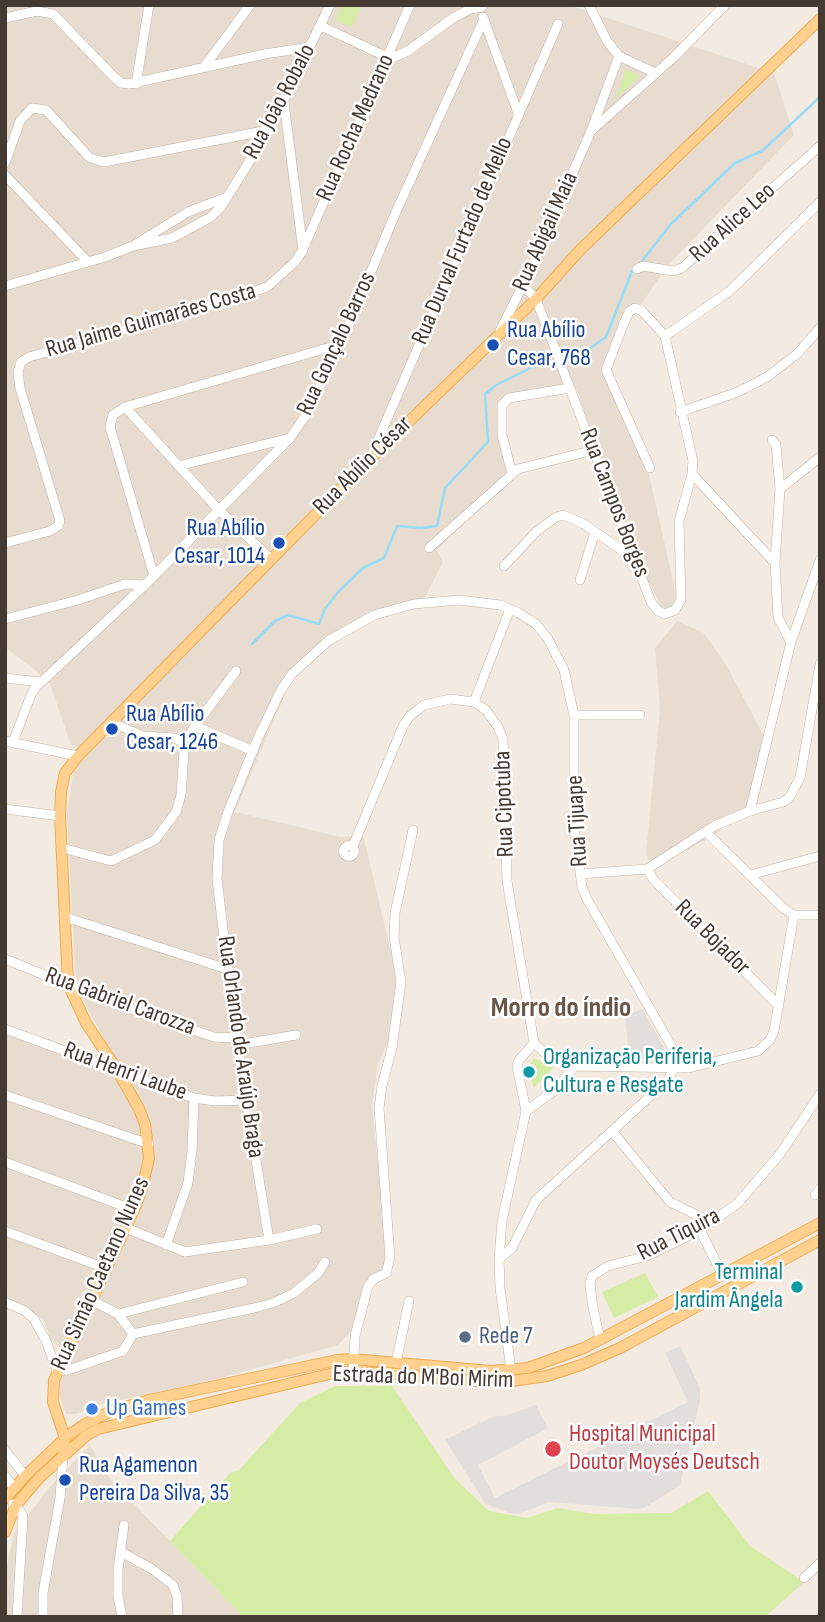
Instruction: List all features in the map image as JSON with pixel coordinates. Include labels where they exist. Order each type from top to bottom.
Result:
[{"type":"main road","name":"Rua Abílio César","points":[[68,984],[60,816],[64,778],[78,755],[370,459],[536,299],[580,250],[820,19]]},
{"type":"main road","name":"Rua Simão Caetano Nunes","points":[[63,1456],[65,1438],[53,1402],[52,1388],[63,1357],[134,1210],[148,1170],[149,1144],[145,1124],[116,1068],[86,1023],[68,984]]},
{"type":"main road","name":"Estrada do M'Boi Mirim","points":[[5,1532],[14,1488],[65,1438],[96,1418],[149,1400],[318,1363],[353,1359],[491,1371],[511,1370],[564,1356],[619,1331],[820,1223]]},
{"type":"main road","name":"Estrada do M'Boi Mirim","points":[[9,1502],[87,1435],[98,1429],[320,1375],[353,1371],[481,1383],[513,1382],[555,1374],[608,1353],[820,1240]]},
{"type":"main road","points":[[694,1292],[698,1291],[703,1296],[702,1304]]},
{"type":"main road","points":[[608,1353],[604,1347],[605,1341],[619,1331]]},
{"type":"street","points":[[136,84],[149,5]]},
{"type":"street","points":[[204,67],[250,5]]},
{"type":"street","name":"Rua João Robalo","points":[[5,286],[133,246],[185,233],[211,218],[228,197],[269,130],[330,5]]},
{"type":"street","name":"Rua Rocha Medrano","points":[[303,250],[410,5]]},
{"type":"street","points":[[589,5],[607,41],[620,57],[655,73]]},
{"type":"street","name":"Rua Abigail Maia","points":[[591,131],[613,114],[725,5]]},
{"type":"street","points":[[321,26],[387,58],[400,55],[453,18],[482,6],[484,19],[518,113]]},
{"type":"street","points":[[5,18],[37,11],[53,14],[121,83],[136,84],[204,67],[310,47]]},
{"type":"street","name":"Rua Gonçalo Barros","points":[[9,742],[30,695],[41,682],[145,585],[290,438],[315,400],[395,214],[484,19]]},
{"type":"street","name":"Rua Durval Furtado de Mello","points":[[370,459],[558,24]]},
{"type":"street","name":"Rua Abigail Maia","points":[[499,333],[591,131],[620,57]]},
{"type":"street","points":[[284,103],[303,250]]},
{"type":"street","points":[[5,163],[20,121],[32,108],[46,110],[90,158],[104,163],[269,130]]},
{"type":"street","name":"Rua Alice Leo","points":[[637,269],[643,266],[673,271],[682,268],[820,146]]},
{"type":"street","points":[[5,174],[88,262]]},
{"type":"street","name":"Rua João Robalo","points":[[133,246],[158,228],[188,212],[228,197]]},
{"type":"street","points":[[665,336],[730,291],[820,202]]},
{"type":"street","name":"Rua Jaime Guimarães Costa","points":[[5,542],[50,531],[58,526],[60,521],[20,388],[18,372],[21,362],[29,357],[267,287],[286,272],[303,250]]},
{"type":"street","name":"Rua Campos Borges","points":[[523,285],[536,299],[634,559],[652,601],[662,614],[675,610],[681,600],[679,521],[692,474]]},
{"type":"street","points":[[650,468],[606,370],[631,310],[635,308],[642,311],[665,336],[693,461],[692,474],[775,563]]},
{"type":"street","points":[[680,412],[738,392],[767,377],[797,354],[820,328]]},
{"type":"street","points":[[154,576],[110,426],[113,415],[125,407],[341,344]]},
{"type":"street","points":[[512,474],[502,435],[502,405],[509,398],[570,388]]},
{"type":"street","points":[[125,407],[218,509],[271,559]]},
{"type":"street","points":[[178,466],[290,438]]},
{"type":"street","points":[[772,440],[776,444],[779,489],[775,563],[778,618],[791,642]]},
{"type":"street","points":[[429,548],[521,468],[594,450]]},
{"type":"street","points":[[779,489],[820,457]]},
{"type":"street","points":[[504,566],[536,532],[563,515],[595,531],[634,559]]},
{"type":"street","points":[[580,580],[595,531]]},
{"type":"street","points":[[750,811],[791,642],[820,561]]},
{"type":"street","points":[[5,619],[78,600],[125,584],[145,585]]},
{"type":"street","name":"Rua Tijuape","points":[[223,828],[253,751],[287,681],[315,652],[352,625],[396,608],[443,600],[482,602],[510,609],[530,619],[548,639],[564,670],[574,715],[574,828],[580,874],[587,899],[673,1047],[675,1069]]},
{"type":"street","points":[[353,846],[407,719],[424,705],[435,701],[450,699],[474,702],[510,609]]},
{"type":"street","points":[[580,874],[647,869],[726,819],[789,798],[800,778],[820,664]]},
{"type":"street","points":[[62,848],[111,861],[158,837],[176,812],[181,794],[186,743],[195,726],[236,671]]},
{"type":"street","points":[[5,678],[41,682]]},
{"type":"street","name":"Rua Cipotuba","points":[[474,702],[491,715],[503,739],[507,881],[534,1044]]},
{"type":"street","points":[[574,715],[640,715]]},
{"type":"street","points":[[111,722],[143,736],[174,738],[186,743]]},
{"type":"street","points":[[195,726],[253,751]]},
{"type":"street","points":[[9,742],[78,755]]},
{"type":"street","points":[[5,810],[60,816]]},
{"type":"street","name":"Rua Orlando de Araújo Braga","points":[[223,828],[218,852],[217,879],[227,969],[269,1240]]},
{"type":"street","points":[[353,1371],[355,1336],[368,1286],[374,1279],[386,1273],[390,1258],[379,1108],[392,1048],[401,982],[394,937],[395,912],[413,830]]},
{"type":"street","points":[[706,832],[794,915],[820,915]]},
{"type":"street","points":[[750,875],[820,856]]},
{"type":"street","name":"Rua Bojador","points":[[647,869],[653,879],[779,1006]]},
{"type":"street","points":[[511,1370],[500,1288],[499,1259],[502,1221],[526,1111],[517,1066],[519,1060],[534,1044],[546,1054],[575,1066],[675,1069],[700,1066],[758,1051],[770,1041],[779,1006],[794,915]]},
{"type":"street","points":[[65,917],[227,969]]},
{"type":"street","name":"Rua Gabriel Carozza","points":[[5,959],[108,1001],[215,1037],[237,1042],[296,1035]]},
{"type":"street","name":"Rua Henri Laube","points":[[5,1029],[194,1098],[215,1101],[247,1100]]},
{"type":"street","points":[[526,1111],[555,1090],[575,1066]]},
{"type":"street","points":[[499,1259],[512,1248],[536,1200],[668,1080],[675,1069]]},
{"type":"street","name":"Rua Tiquira","points":[[600,1340],[590,1284],[595,1272],[647,1256],[700,1230],[737,1204],[780,1154],[820,1094]]},
{"type":"street","points":[[5,1095],[149,1144]]},
{"type":"street","points":[[166,1245],[189,1174],[194,1098]]},
{"type":"street","points":[[612,1131],[670,1202],[711,1222]]},
{"type":"street","points":[[5,1162],[134,1210]]},
{"type":"street","points":[[126,1228],[185,1252],[269,1240],[317,1229]]},
{"type":"street","points":[[700,1230],[723,1276]]},
{"type":"street","points":[[5,1231],[105,1268]]},
{"type":"street","points":[[5,1303],[29,1313],[46,1340],[57,1371],[68,1370],[123,1351],[133,1334],[273,1303],[308,1282],[325,1262]]},
{"type":"street","points":[[118,1314],[243,1282]]},
{"type":"street","points":[[91,1300],[118,1314],[133,1334]]},
{"type":"street","points":[[397,1363],[409,1301]]},
{"type":"street","points":[[46,1340],[63,1357]]},
{"type":"street","points":[[5,1451],[25,1476]]},
{"type":"street","points":[[43,1617],[43,1593],[60,1498],[63,1456]]},
{"type":"street","points":[[5,1476],[14,1488]]},
{"type":"street","points":[[9,1502],[23,1516],[17,1617]]},
{"type":"street","points":[[122,1617],[118,1595],[118,1570],[124,1525]]},
{"type":"street","points":[[121,1552],[152,1569],[173,1585],[177,1596],[178,1617]]},
{"type":"street","points":[[804,1578],[820,1563]]},
{"type":"shaded area","points":[[5,5],[568,5],[774,73],[794,135],[667,266],[618,339],[611,364],[627,421],[649,474],[678,603],[663,610],[635,554],[576,388],[518,399],[502,408],[505,442],[514,475],[437,550],[443,562],[421,605],[382,613],[321,649],[291,680],[235,812],[341,837],[363,835],[391,952],[396,979],[388,1042],[378,1063],[372,1105],[388,1260],[385,1269],[372,1274],[366,1282],[352,1330],[338,1345],[213,1380],[98,1405],[76,1414],[66,1414],[60,1397],[60,1380],[69,1356],[51,1340],[43,1319],[9,1300],[5,1288],[5,1026],[87,1055],[111,1053],[76,985],[67,815],[73,773],[91,750],[71,745],[49,681],[5,647]]},
{"type":"shaded area","points":[[677,621],[704,633],[725,663],[770,747],[756,810],[731,819],[714,836],[653,869],[646,854],[660,709],[655,648]]},
{"type":"shaded area","points":[[642,1009],[664,1047],[658,1061],[629,1057],[625,1016]]},
{"type":"shaded area","points":[[680,1346],[700,1388],[700,1401],[680,1485],[644,1508],[549,1502],[518,1514],[510,1513],[486,1504],[445,1440],[494,1416],[504,1416],[536,1405],[548,1428],[478,1465],[495,1498],[688,1402],[665,1353]]},
{"type":"shaded area","points":[[90,1445],[111,1480],[243,1617],[5,1617],[5,1574],[14,1533],[49,1488]]},
{"type":"green space","points":[[342,5],[361,5],[352,27],[336,20]]},
{"type":"green space","points":[[625,69],[640,76],[615,99],[623,79]]},
{"type":"green space","points":[[534,1058],[553,1068],[534,1088],[527,1068]]},
{"type":"green space","points":[[645,1273],[658,1297],[614,1318],[602,1292]]},
{"type":"green space","points":[[335,1386],[392,1386],[455,1479],[489,1511],[527,1518],[557,1508],[594,1514],[671,1513],[708,1491],[750,1546],[804,1582],[765,1617],[243,1617],[170,1541],[230,1473],[239,1470],[300,1403]]},
{"type":"waterway","points":[[642,261],[671,224],[735,163],[762,151],[820,97]]},
{"type":"waterway","points":[[252,644],[275,621],[288,615],[319,624],[325,609],[338,592],[363,568],[384,558],[397,526],[437,526],[445,488],[488,442],[485,394],[496,385],[543,362],[559,363],[579,356],[606,337],[632,271]]},
{"type":"place","name":"Rua Abílio Cesar, 768","points":[[493,345]]},
{"type":"place","name":"Rua Abílio Cesar, 1014","points":[[279,543]]},
{"type":"place","name":"Rua Abílio Cesar, 1246","points":[[112,729]]},
{"type":"place","name":"Organização Periferia, Cultura e Resgate","points":[[529,1072]]},
{"type":"place","name":"Terminal Jardim Ângela","points":[[797,1287]]},
{"type":"place","name":"Rede 7","points":[[465,1337]]},
{"type":"place","name":"Up Games","points":[[92,1409]]},
{"type":"place","name":"Hospital Municipal Doutor Moysés Deutsch","points":[[553,1449]]},
{"type":"place","name":"Rua Agamenon Pereira Da Silva, 35","points":[[65,1480]]},
{"type":"district","name":"Morro do índio","points":[[561,1009]]}]
